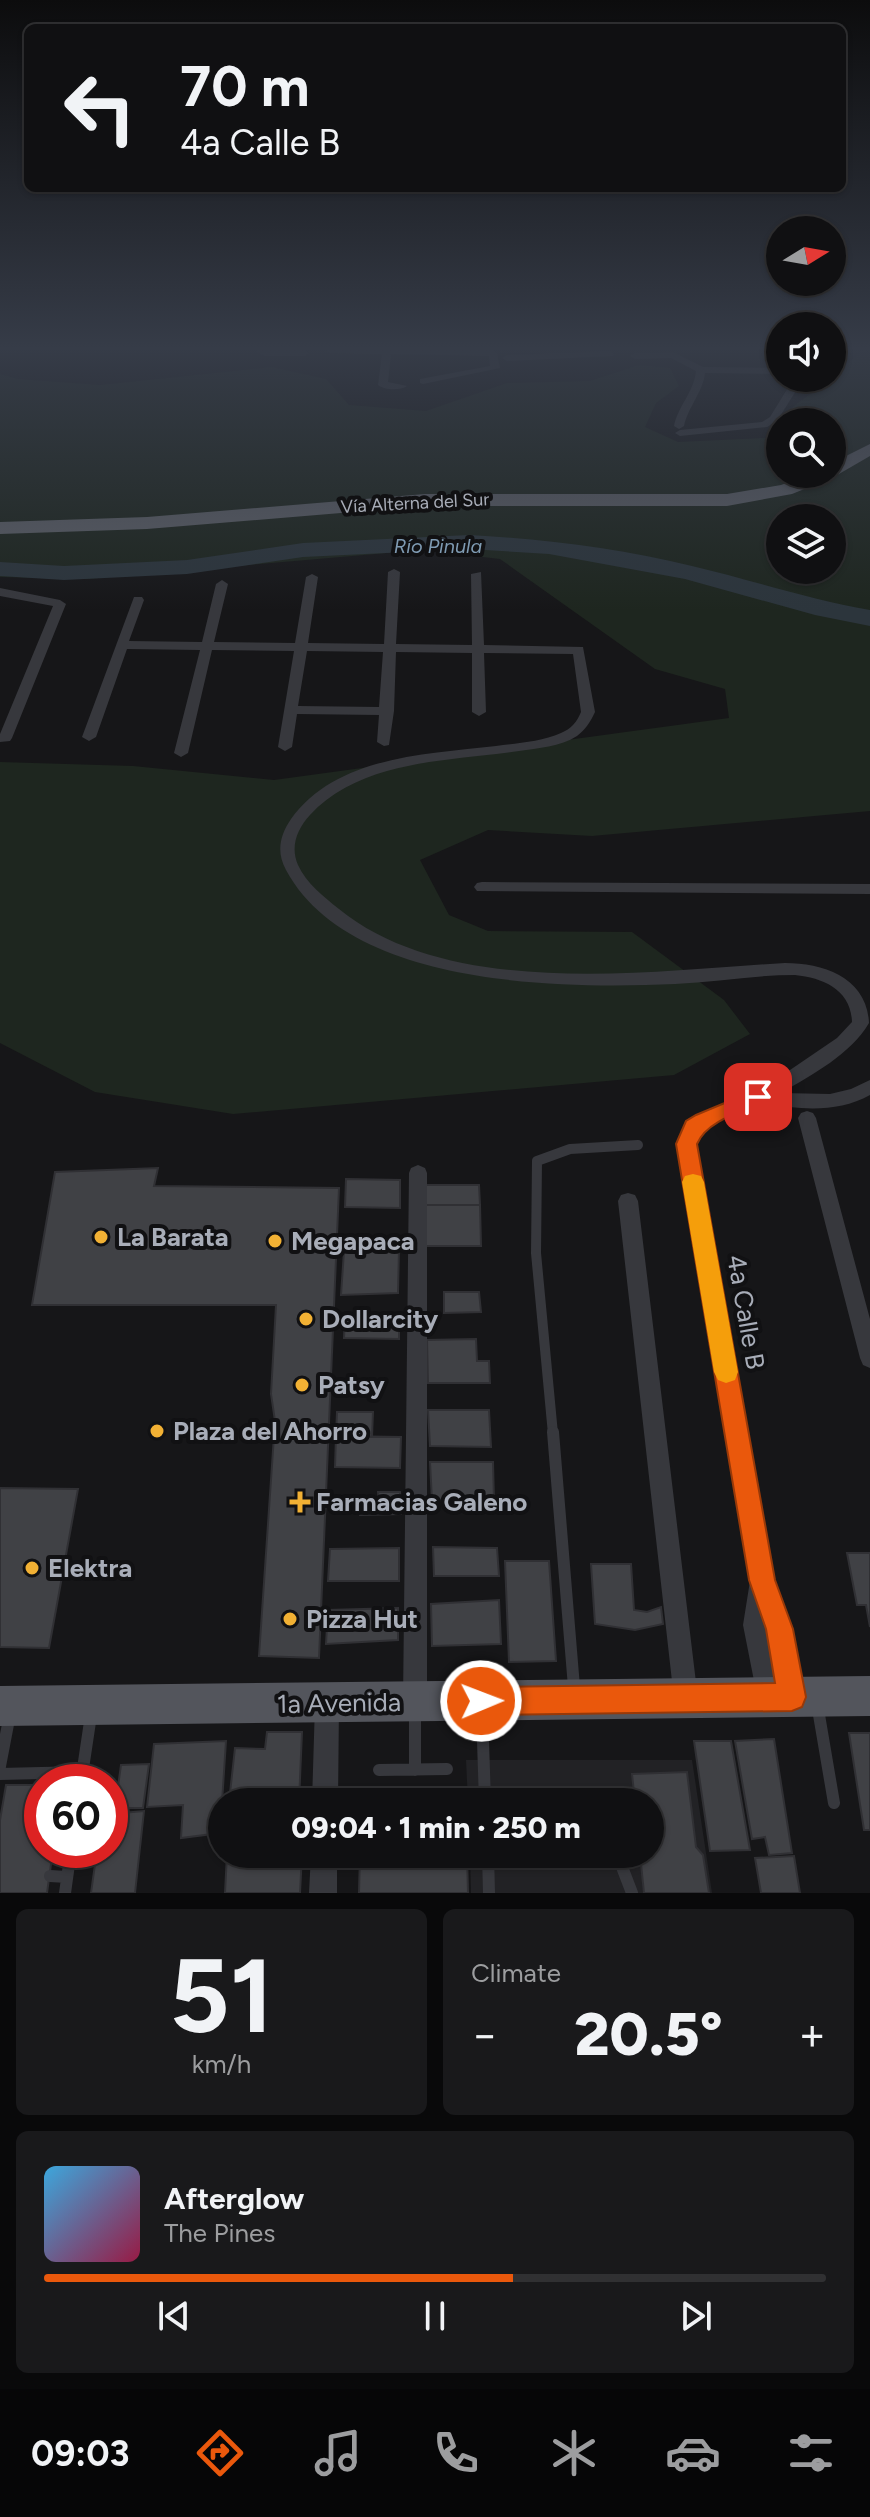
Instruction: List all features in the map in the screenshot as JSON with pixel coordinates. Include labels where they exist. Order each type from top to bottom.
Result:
[{"type":"highway","points":[[846,451],[870,438]]},
{"type":"highway","points":[[846,463],[870,449]]},
{"type":"highway","name":"Vía Alterna del Sur","points":[[0,525],[426,493],[721,493],[766,484]]},
{"type":"highway","name":"Vía Alterna del Sur","points":[[0,525],[147,523],[425,500],[727,500],[790,488]]},
{"type":"main road","name":"1a Avenida","points":[[6,1706],[870,1696]]},
{"type":"street","points":[[384,742],[394,572]]},
{"type":"street","points":[[477,574],[479,712]]},
{"type":"street","points":[[285,747],[312,577]]},
{"type":"street","points":[[181,753],[222,584]]},
{"type":"street","points":[[0,592],[60,604],[5,738],[0,738]]},
{"type":"street","points":[[89,737],[138,600]]},
{"type":"street","points":[[122,645],[478,648]]},
{"type":"street","name":"4a Calle B","points":[[478,648],[579,650],[586,688],[586,720],[568,736],[551,741],[405,763],[367,773],[320,798],[294,825],[286,851],[292,869],[318,901],[360,935],[390,948],[458,967],[546,977],[666,977],[805,970],[843,983],[861,1007],[861,1023],[839,1048],[758,1097],[703,1121],[694,1127],[686,1144],[762,1580],[779,1629],[792,1697]]},
{"type":"street","points":[[292,710],[387,711]]},
{"type":"street","points":[[482,887],[870,889]]},
{"type":"street","points":[[758,1097],[802,1102],[829,1101],[870,1087]]},
{"type":"street","points":[[807,1118],[870,1358]]},
{"type":"street","points":[[415,1702],[418,1173]]},
{"type":"street","points":[[628,1201],[686,1699]]},
{"type":"street","points":[[325,1788],[327,1703]]},
{"type":"street","points":[[323,1893],[324,1868]]},
{"type":"lane","points":[[575,1700],[563,1529],[541,1308],[535,1184],[537,1161],[547,1154],[560,1151],[638,1145]]},
{"type":"lane","points":[[792,1697],[834,1803]]},
{"type":"lane","points":[[481,1701],[484,1788]]},
{"type":"lane","points":[[415,1702],[415,1770]]},
{"type":"lane","points":[[0,1766],[6,1706]]},
{"type":"lane","points":[[84,1764],[92,1706]]},
{"type":"lane","points":[[379,1770],[447,1769]]},
{"type":"lane","points":[[0,1774],[24,1775]]},
{"type":"lane","points":[[65,1893],[68,1868]]},
{"type":"lane","points":[[488,1868],[489,1893]]},
{"type":"lane","points":[[622,1868],[632,1893]]},
{"type":"lane","points":[[50,1876],[67,1877]]},
{"type":"shaded area","points":[[0,434],[661,434],[678,442],[766,438],[766,488],[846,488],[846,434],[870,434],[870,811],[592,836],[488,830],[420,860],[449,915],[488,931],[632,932],[724,1000],[750,1034],[674,1075],[233,1114],[95,1092],[0,1043],[0,762],[133,766],[274,780],[729,718],[725,689],[655,669],[500,559],[422,550],[87,579],[0,577]]},
{"type":"shaded area","points":[[466,1760],[692,1760],[712,1893],[471,1893],[470,1868],[664,1868],[664,1788],[467,1788]]},
{"type":"building","points":[[158,1168],[154,1186],[339,1188],[319,1658],[259,1656],[275,1421],[271,1394],[276,1305],[32,1305],[55,1172]]},
{"type":"building","points":[[346,1179],[400,1180],[400,1208],[345,1207]]},
{"type":"building","points":[[424,1185],[479,1185],[480,1205],[425,1205]]},
{"type":"building","points":[[425,1205],[480,1205],[481,1246],[426,1246]]},
{"type":"building","points":[[399,1249],[398,1293],[341,1295],[344,1251]]},
{"type":"building","points":[[444,1292],[479,1292],[481,1312],[444,1313]]},
{"type":"building","points":[[399,1315],[399,1339],[344,1338],[345,1317]]},
{"type":"building","points":[[476,1339],[477,1361],[489,1361],[490,1383],[428,1383],[427,1340]]},
{"type":"building","points":[[428,1410],[489,1410],[491,1447],[430,1446]]},
{"type":"building","points":[[337,1412],[373,1412],[372,1437],[336,1436]]},
{"type":"building","points":[[336,1436],[401,1437],[400,1468],[335,1467]]},
{"type":"building","points":[[430,1462],[493,1462],[494,1501],[432,1501]]},
{"type":"building","name":"Elektra","points":[[0,1488],[78,1489],[49,1648],[0,1647]]},
{"type":"building","points":[[378,1492],[400,1492],[401,1514],[360,1515],[354,1503],[379,1504]]},
{"type":"building","points":[[433,1547],[497,1548],[499,1576],[434,1576]]},
{"type":"building","points":[[399,1548],[399,1581],[328,1581],[330,1549]]},
{"type":"building","points":[[847,1553],[870,1553],[870,1627],[866,1605],[857,1605]]},
{"type":"building","points":[[505,1561],[549,1561],[556,1661],[509,1662]]},
{"type":"building","points":[[591,1564],[631,1564],[634,1610],[647,1612],[661,1607],[663,1624],[635,1630],[595,1624]]},
{"type":"building","points":[[499,1600],[501,1644],[432,1646],[431,1604]]},
{"type":"building","points":[[398,1608],[398,1640],[326,1644],[328,1610]]},
{"type":"building","points":[[267,1732],[302,1732],[300,1788],[231,1788],[235,1748],[265,1749]]},
{"type":"building","points":[[849,1733],[870,1733],[870,1830],[864,1830]]},
{"type":"building","points":[[774,1739],[792,1853],[769,1855],[765,1837],[752,1839],[735,1741]]},
{"type":"building","points":[[226,1741],[223,1788],[208,1788],[208,1835],[181,1838],[183,1805],[147,1807],[154,1744]]},
{"type":"building","points":[[694,1741],[731,1741],[750,1850],[710,1851]]},
{"type":"building","points":[[149,1764],[143,1808],[128,1808],[128,1765]]},
{"type":"building","points":[[687,1772],[696,1847],[703,1855],[709,1893],[644,1893],[641,1868],[664,1868],[664,1788],[634,1788],[632,1774]]},
{"type":"building","points":[[6,1785],[24,1785],[24,1868],[50,1868],[47,1893],[0,1893],[0,1820]]},
{"type":"building","points":[[144,1811],[135,1893],[91,1893],[94,1868],[128,1868],[128,1812]]},
{"type":"building","points":[[794,1856],[800,1893],[761,1893],[755,1858]]},
{"type":"building","points":[[226,1868],[301,1868],[300,1893],[225,1893]]},
{"type":"building","points":[[360,1868],[467,1868],[468,1893],[359,1893]]},
{"type":"waterway","name":"Río Pinula","points":[[0,569],[64,573],[187,567],[303,550],[469,542],[549,547],[688,572],[824,610],[870,618]]},
{"type":"slow traffic","points":[[693,1182],[726,1372]]},
{"type":"place","name":"La Barata","points":[[101,1237]]},
{"type":"place","name":"Megapaca","points":[[275,1241]]},
{"type":"place","name":"Dollarcity","points":[[306,1319]]},
{"type":"place","name":"Patsy","points":[[302,1385]]},
{"type":"place","name":"Plaza del Ahorro","points":[[157,1431]]},
{"type":"place","name":"Farmacias Galeno","points":[[300,1502]]},
{"type":"place","name":"Elektra","points":[[32,1568]]},
{"type":"place","name":"Pizza Hut","points":[[290,1619]]},
{"type":"route","points":[[481,1701],[792,1697],[779,1629],[762,1580],[686,1144],[694,1127],[703,1121],[758,1097]]}]
